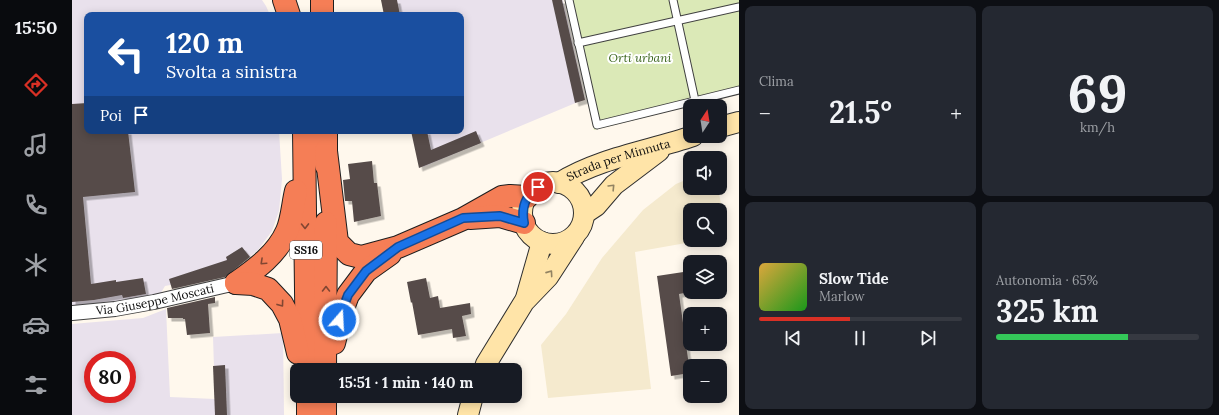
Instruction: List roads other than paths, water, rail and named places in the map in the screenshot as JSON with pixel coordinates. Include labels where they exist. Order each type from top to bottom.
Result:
[{"type":"highway","points":[[284,0],[288,12]]},
{"type":"highway","points":[[299,0],[300,12]]},
{"type":"highway","points":[[322,0],[322,12]]},
{"type":"highway","points":[[236,283],[255,270],[276,250],[288,230],[304,140]]},
{"type":"highway","name":"SS16","points":[[304,140],[307,363]]},
{"type":"highway","points":[[326,141],[337,242],[349,254],[360,257],[398,247],[463,218],[502,197],[527,197]]},
{"type":"highway","name":"SS16","points":[[325,363],[326,141]]},
{"type":"highway","points":[[463,218],[500,216],[524,223]]},
{"type":"highway","points":[[331,363],[342,311],[348,295],[366,271],[398,247]]},
{"type":"highway","points":[[236,283],[253,284],[268,290],[282,304],[290,319],[300,363]]},
{"type":"highway","points":[[308,403],[308,415]]},
{"type":"highway","points":[[325,403],[325,415]]},
{"type":"street","points":[[727,125],[739,122]]},
{"type":"street","name":"Strada per Minnuta","points":[[559,183],[572,175],[590,168],[636,152],[683,139]]},
{"type":"street","name":"Strada per Minnuta","points":[[584,214],[596,206],[614,184],[654,154],[683,140]]},
{"type":"street","points":[[487,363],[524,302],[548,276],[579,230],[583,222],[583,203],[577,194],[569,187],[552,182],[538,187],[527,197],[523,210],[524,223],[534,238],[550,244],[559,244],[574,237]]},
{"type":"street","points":[[524,302],[542,242]]},
{"type":"street","name":"Via Giuseppe Moscati","points":[[72,313],[115,309],[154,302],[236,283]]},
{"type":"street","points":[[468,415],[471,403]]},
{"type":"lane","points":[[569,0],[597,125],[683,107]]},
{"type":"lane","points":[[673,0],[695,99]]},
{"type":"lane","points":[[578,43],[739,7]]},
{"type":"lane","points":[[711,99],[739,90]]},
{"type":"park label","name":"Orti urbani","points":[[640,58]]}]
